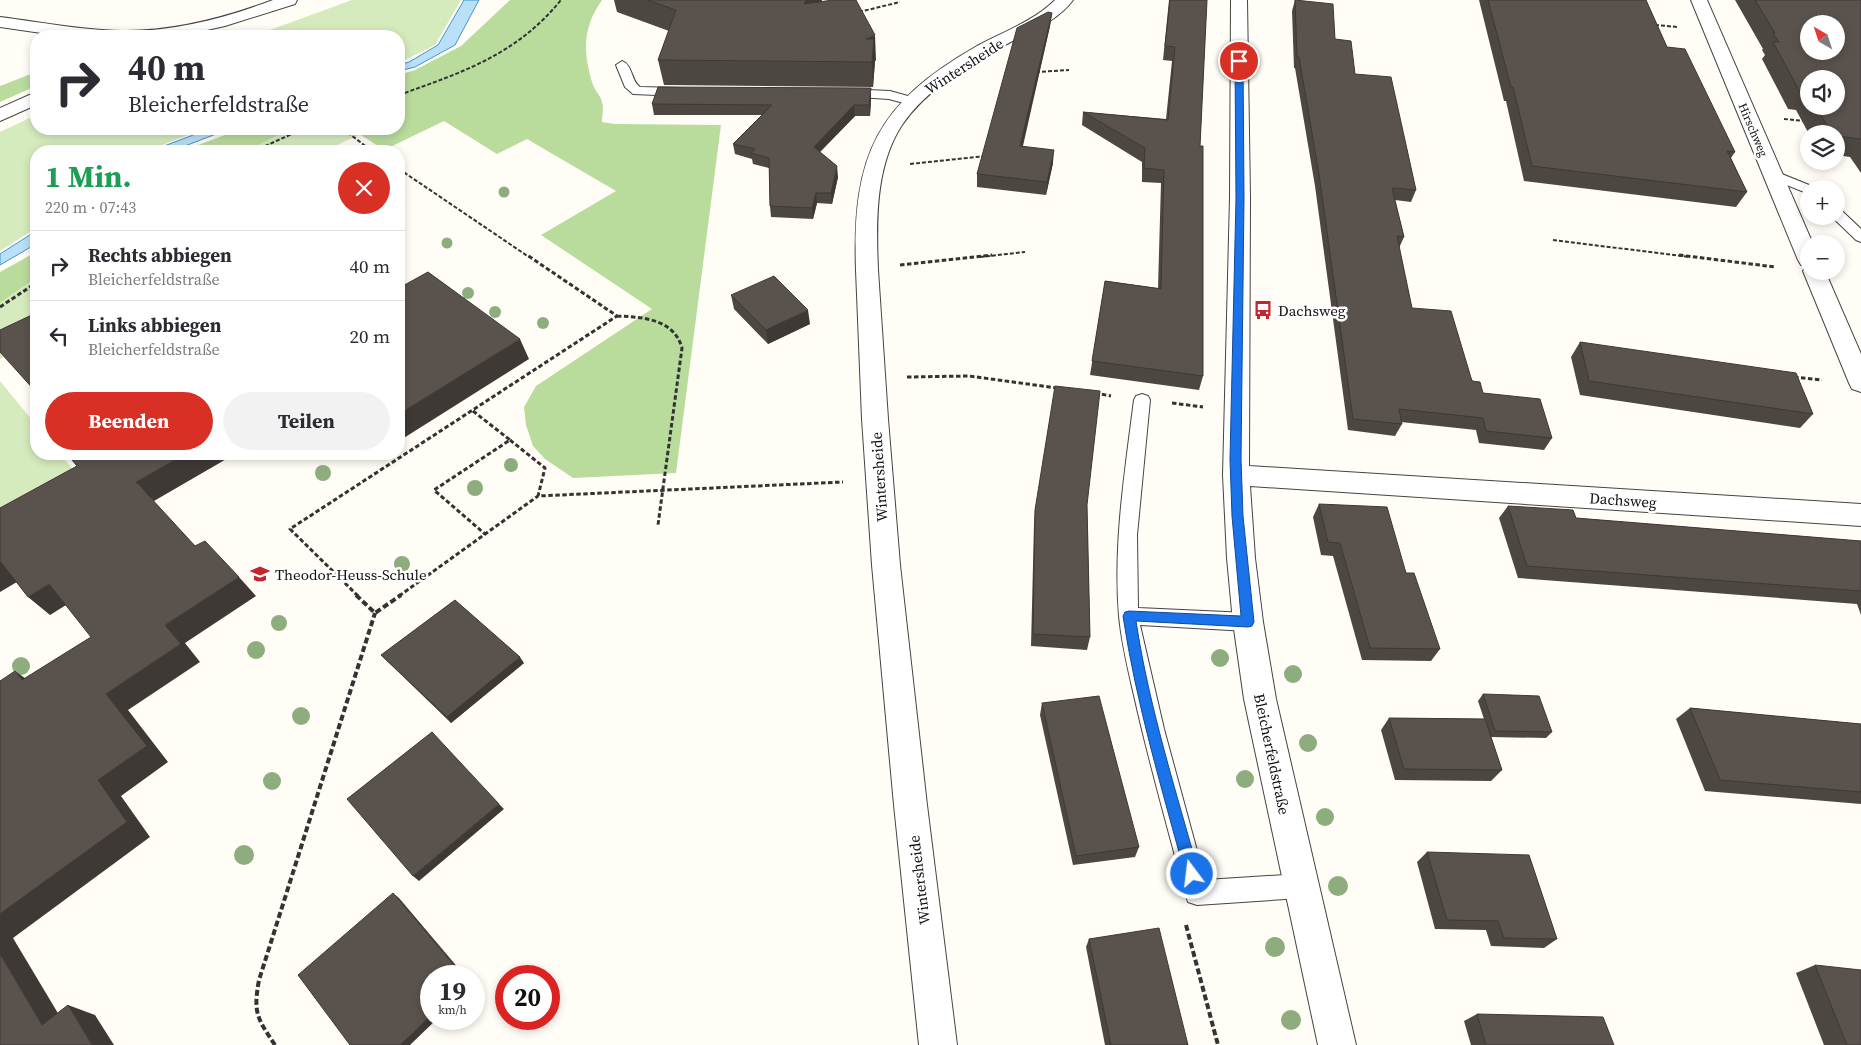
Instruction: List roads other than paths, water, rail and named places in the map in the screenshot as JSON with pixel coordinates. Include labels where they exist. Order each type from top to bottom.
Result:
[{"type":"street","points":[[186,30],[233,20],[289,0]]},
{"type":"street","name":"Wintersheide","points":[[938,1045],[904,756],[879,480],[867,268],[866,232],[869,200],[882,146],[892,125],[911,101],[938,79],[1047,15],[1065,0]]},
{"type":"street","name":"Bleicherfeldstraße","points":[[1238,0],[1240,198],[1236,411],[1238,524],[1248,622],[1260,699],[1300,886],[1337,1045]]},
{"type":"street","name":"Hirschweg","points":[[1699,0],[1800,239]]},
{"type":"street","points":[[0,22],[62,30]]},
{"type":"street","points":[[0,115],[30,101]]},
{"type":"street","points":[[1818,280],[1859,373]]},
{"type":"street","name":"Dachsweg","points":[[1236,475],[1861,515]]},
{"type":"lane","points":[[622,65],[631,87],[636,91],[698,92]]},
{"type":"lane","points":[[837,93],[890,95],[911,101]]},
{"type":"lane","points":[[1772,174],[1800,186]]},
{"type":"lane","points":[[1845,222],[1861,237]]},
{"type":"lane","points":[[1142,400],[1130,503],[1127,556],[1129,616],[1135,654],[1156,744],[1197,893],[1300,886]]},
{"type":"lane","points":[[1129,616],[1248,622]]},
{"type":"water","points":[[464,0],[479,0],[455,45],[415,67],[405,70],[405,63],[438,45]]},
{"type":"water","points":[[193,135],[213,135],[188,145],[167,145]]},
{"type":"water","points":[[30,235],[30,248],[0,265],[0,254]]},
{"type":"place","name":"Dachsweg","points":[[1263,310]]},
{"type":"place","name":"Theodor-Heuss-Schule","points":[[260,574]]}]
